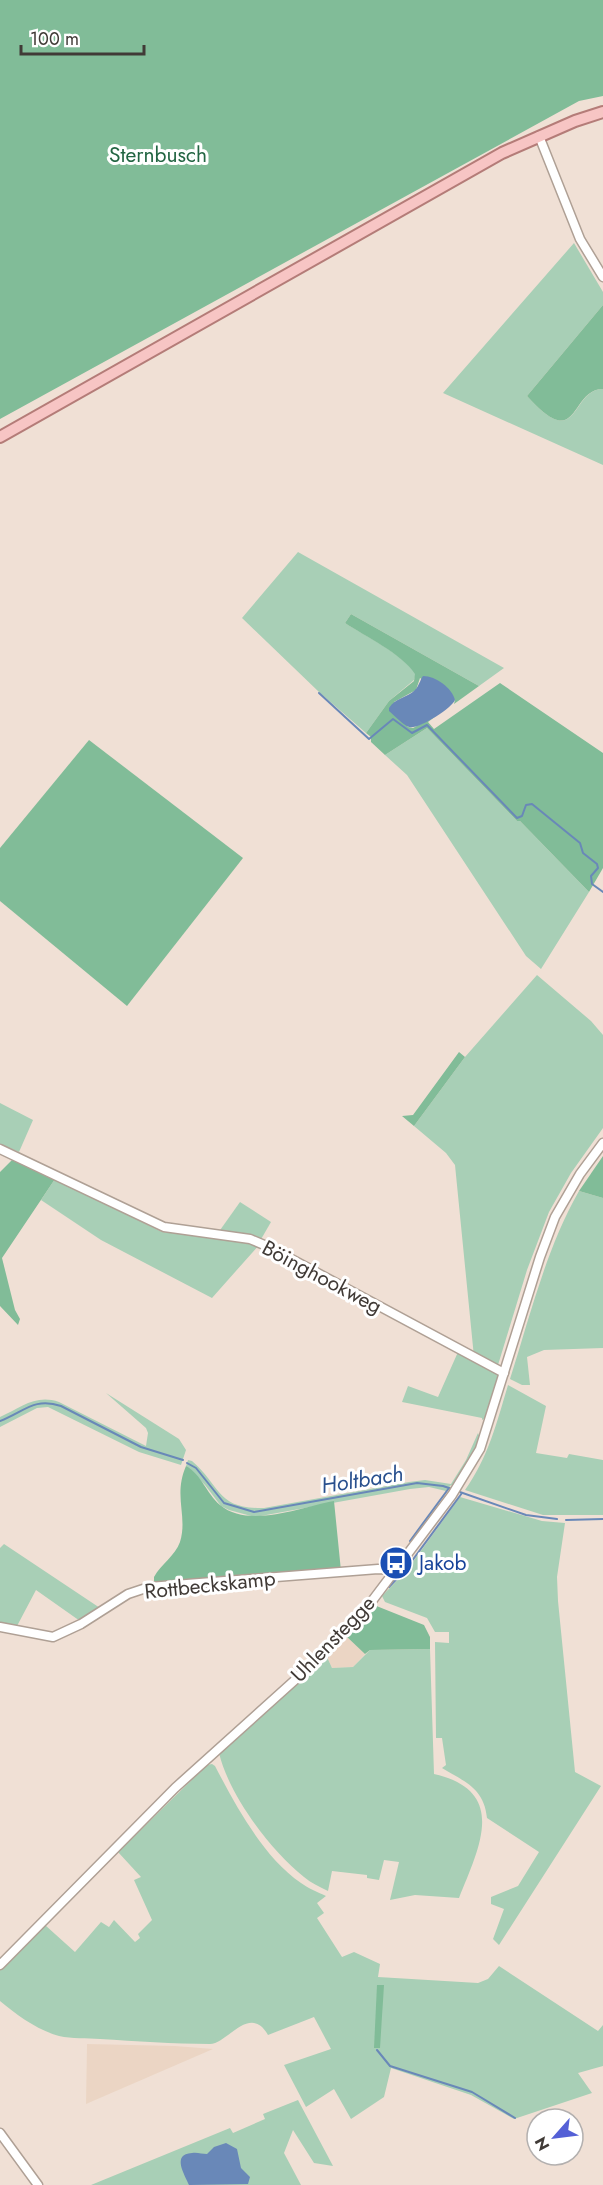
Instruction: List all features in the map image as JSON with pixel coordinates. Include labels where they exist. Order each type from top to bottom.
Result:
[{"type":"main road","points":[[0,437],[502,153],[539,136],[603,112]]},
{"type":"street","points":[[539,136],[580,239],[603,277]]},
{"type":"street","name":"Uhlenstegge","points":[[0,1965],[175,1788],[324,1653],[396,1570],[458,1487],[480,1449],[555,1217],[580,1174],[603,1143]]},
{"type":"street","name":"Böinghookweg","points":[[0,1149],[164,1227],[250,1239],[269,1247],[504,1373]]},
{"type":"street","name":"Rottbeckskamp","points":[[0,1627],[53,1637],[81,1624],[128,1594],[149,1587],[378,1569],[396,1570]]},
{"type":"street","points":[[0,2133],[39,2185]]},
{"type":"shaded area","points":[[346,1636],[365,1654],[353,1667],[332,1668],[327,1657]]},
{"type":"shaded area","points":[[87,2044],[175,2046],[213,2049],[86,2104]]},
{"type":"green space","name":"Sternbusch","points":[[0,0],[603,0],[603,96],[579,101],[0,419]]},
{"type":"green space","points":[[574,243],[603,292],[603,305],[527,396],[544,413],[557,420],[566,420],[592,392],[603,389],[603,465],[443,393]]},
{"type":"green space","points":[[603,305],[603,389],[592,392],[584,398],[572,415],[565,420],[556,420],[544,413],[527,396]]},
{"type":"green space","points":[[298,552],[504,668],[479,686],[351,614],[345,623],[393,652],[416,674],[414,680],[389,701],[366,733],[319,692],[242,618]]},
{"type":"green space","points":[[351,614],[479,686],[454,704],[455,700],[420,678],[416,690],[394,702],[408,727],[413,728],[436,716],[428,722],[434,729],[500,683],[603,753],[603,868],[589,892],[427,728],[385,755],[371,742],[371,737],[366,733],[389,701],[414,681],[415,674],[392,652],[345,623]]},
{"type":"green space","points":[[427,728],[589,892],[541,969],[526,956],[407,775],[385,755]]},
{"type":"green space","points":[[89,740],[243,858],[127,1006],[0,901],[0,848]]},
{"type":"green space","points":[[537,975],[591,1021],[603,1035],[603,1128],[571,1173],[549,1212],[527,1270],[498,1365],[474,1357],[455,1165],[446,1153],[414,1126],[465,1057]]},
{"type":"green space","points":[[459,1052],[465,1057],[414,1126],[402,1116],[413,1115]]},
{"type":"green space","points":[[0,1103],[33,1120],[19,1152],[0,1144]]},
{"type":"green space","points":[[603,1156],[603,1198],[579,1191]]},
{"type":"green space","points":[[12,1160],[55,1179],[2,1258],[15,1310],[20,1319],[18,1325],[0,1306],[0,1172]]},
{"type":"green space","points":[[55,1179],[162,1232],[249,1241],[259,1245],[212,1298],[101,1240],[41,1200]]},
{"type":"green space","points":[[579,1191],[603,1198],[603,1348],[544,1350],[527,1357],[530,1385],[522,1385],[510,1379],[548,1259]]},
{"type":"green space","points":[[240,1202],[271,1222],[260,1241],[218,1233]]},
{"type":"green space","points":[[458,1352],[498,1374],[488,1416],[482,1420],[482,1418],[402,1402],[408,1386],[438,1397]]},
{"type":"green space","points":[[508,1385],[546,1406],[536,1453],[567,1458],[569,1454],[603,1460],[603,1515],[543,1515],[465,1490],[486,1452]]},
{"type":"green space","points":[[106,1393],[179,1439],[186,1450],[181,1465],[139,1452],[48,1407],[37,1408],[0,1427],[0,1417],[28,1403],[50,1400],[59,1402],[146,1446],[148,1433],[146,1428]]},
{"type":"green space","points":[[478,1433],[479,1443],[455,1486],[451,1485],[446,1491],[429,1487],[410,1489],[255,1517],[221,1506],[186,1466],[188,1460],[192,1461],[221,1495],[237,1505],[264,1508],[409,1482],[425,1480],[451,1484],[466,1460]]},
{"type":"green space","points":[[186,1466],[196,1474],[220,1505],[232,1512],[260,1516],[334,1501],[341,1571],[154,1584],[154,1577],[175,1552],[180,1542],[182,1523],[180,1496]]},
{"type":"green space","points":[[460,1497],[542,1521],[565,1523],[557,1577],[575,1772],[601,1786],[499,1945],[493,1939],[504,1909],[491,1904],[491,1897],[518,1886],[539,1852],[487,1818],[478,1793],[466,1782],[442,1768],[446,1765],[442,1738],[436,1738],[435,1642],[449,1643],[449,1632],[435,1632],[427,1618],[385,1602],[382,1596],[407,1570]]},
{"type":"green space","points":[[4,1544],[100,1608],[80,1621],[36,1590],[17,1626],[0,1622],[0,1548]]},
{"type":"green space","points":[[374,1605],[424,1625],[430,1637],[430,1649],[370,1650],[365,1654],[346,1636]]},
{"type":"green space","points":[[430,1649],[434,1774],[457,1782],[472,1794],[480,1808],[482,1824],[480,1841],[459,1898],[415,1895],[390,1900],[399,1862],[384,1860],[379,1880],[367,1878],[367,1875],[332,1871],[328,1891],[304,1877],[291,1866],[252,1821],[232,1786],[219,1753],[327,1657],[332,1668],[353,1667],[370,1650]]},
{"type":"green space","points":[[207,1765],[215,1766],[252,1830],[274,1859],[301,1883],[326,1896],[317,1903],[324,1913],[317,1918],[342,1957],[354,1952],[380,1964],[378,1977],[478,1983],[488,1979],[499,1966],[598,2031],[603,2025],[603,2066],[578,2073],[592,2093],[550,2107],[525,2107],[525,2115],[514,2119],[471,2095],[391,2068],[384,2097],[351,2119],[334,2089],[306,2107],[284,2065],[331,2049],[314,2017],[268,2035],[261,2026],[254,2023],[246,2024],[210,2044],[74,2038],[59,2036],[35,2026],[0,2001],[0,1969],[45,1925],[75,1952],[101,1922],[109,1927],[114,1920],[135,1942],[140,1938],[138,1934],[152,1920],[134,1880],[141,1877],[118,1852]]},
{"type":"green space","points":[[377,1985],[384,1985],[380,2048],[374,2048]]},
{"type":"green space","points":[[298,2100],[333,2166],[314,2163],[293,2130],[284,2153],[301,2185],[91,2185],[230,2128],[233,2133],[265,2119],[263,2114]]},
{"type":"water","points":[[423,676],[433,678],[443,684],[451,691],[455,700],[434,718],[420,725],[409,727],[389,711],[389,708],[394,702],[415,690]]},
{"type":"water","points":[[226,2143],[237,2149],[241,2168],[250,2177],[248,2184],[189,2185],[181,2166],[182,2157],[194,2153],[207,2154],[214,2147]]},
{"type":"waterway","points":[[319,693],[369,739],[393,719],[412,733],[427,725],[517,818],[522,816],[526,805],[532,804],[580,843],[583,853],[597,864],[598,868],[591,876],[592,884],[603,892]]},
{"type":"waterway","name":"Holtbach","points":[[0,1421],[36,1404],[52,1404],[61,1406],[141,1447],[183,1460]]},
{"type":"waterway","name":"Holtbach","points":[[187,1463],[196,1468],[224,1503],[254,1512],[417,1483],[452,1489]]},
{"type":"waterway","points":[[410,1541],[449,1488]]},
{"type":"waterway","name":"Holtbach","points":[[457,1491],[526,1515],[557,1519]]},
{"type":"waterway","points":[[389,1587],[406,1569],[462,1493]]},
{"type":"waterway","name":"Holtbach","points":[[566,1520],[603,1519]]},
{"type":"waterway","points":[[377,2050],[390,2066],[472,2092],[515,2118]]},
{"type":"place","name":"Jakob","points":[[396,1563]]}]
